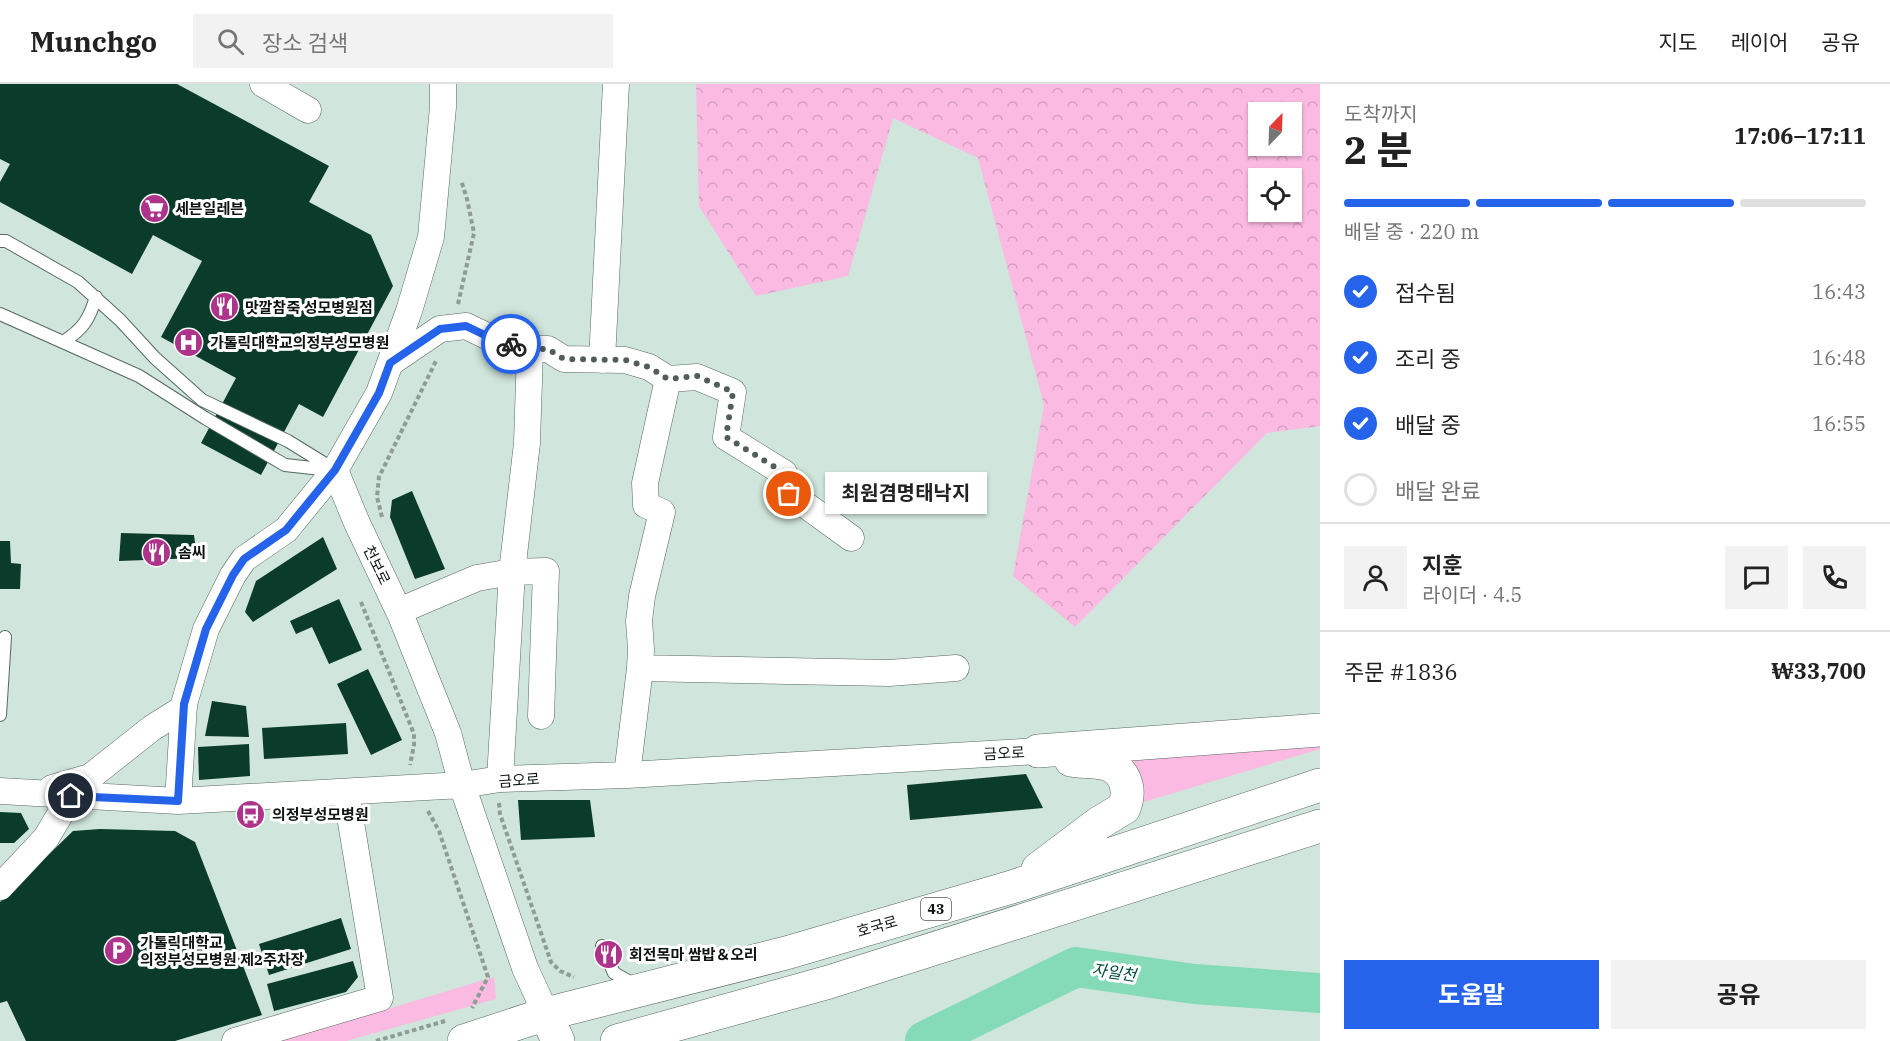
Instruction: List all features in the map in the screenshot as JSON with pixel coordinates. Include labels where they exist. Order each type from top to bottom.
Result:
[{"type":"main road","points":[[1038,751],[1320,730]]},
{"type":"main road","points":[[1015,886],[1099,823],[1124,808],[1128,795],[1126,781],[1110,765],[1060,758],[1038,751]]},
{"type":"main road","name":"호국로","points":[[461,1024],[552,1028],[643,989],[786,953],[1015,886],[1320,785]]},
{"type":"main road","points":[[617,1041],[830,982],[1320,826]]},
{"type":"main road","points":[[682,1041],[709,1023],[743,1006]]},
{"type":"street","points":[[263,84],[308,110]]},
{"type":"street","points":[[178,801],[184,708],[206,629],[233,575],[244,559],[286,530],[335,470],[379,393],[409,311],[431,237],[443,107],[442,84]]},
{"type":"street","points":[[602,360],[616,84]]},
{"type":"street","points":[[390,363],[440,329],[466,326],[495,340],[530,349],[548,349],[564,359],[625,360],[649,367],[668,379],[697,376],[733,392],[726,437],[783,472],[789,494],[851,538]]},
{"type":"street","points":[[500,790],[512,572],[527,443],[530,349]]},
{"type":"street","points":[[627,775],[640,668],[639,621],[642,596],[662,512],[646,505],[645,483],[668,379]]},
{"type":"street","name":"천보로","points":[[335,470],[357,523],[399,611],[448,733],[462,786],[525,968],[552,1028]]},
{"type":"street","points":[[399,611],[477,578],[512,572],[546,571],[541,716]]},
{"type":"street","points":[[640,668],[889,673],[956,668]]},
{"type":"street","points":[[36,793],[90,777],[152,728],[184,708]]},
{"type":"street","name":"금오로","points":[[0,791],[178,801],[462,786],[500,790],[627,775],[1038,751]]},
{"type":"street","points":[[235,1041],[380,998],[346,792]]},
{"type":"street","points":[[0,887],[46,838],[71,796]]},
{"type":"lane","points":[[0,241],[6,241],[78,282],[120,320],[155,358],[202,400],[288,441],[335,470]]},
{"type":"lane","points":[[63,342],[76,333],[89,318],[96,297]]},
{"type":"lane","points":[[0,314],[139,376],[285,465],[335,470]]},
{"type":"lane","points":[[0,716],[5,637]]},
{"type":"lane","points":[[602,946],[615,973],[643,989]]},
{"type":"path","points":[[457,308],[474,233],[459,174]]},
{"type":"path","points":[[384,524],[377,497],[379,477],[441,352]]},
{"type":"path","points":[[361,602],[414,735],[410,765],[399,766]]},
{"type":"path","points":[[500,790],[500,814],[551,962],[560,971],[574,977],[584,976]]},
{"type":"path","points":[[376,1041],[461,1024],[488,977],[439,831],[429,812],[422,808]]},
{"type":"green space","points":[[696,84],[1320,84],[1320,426],[1267,433],[1075,627],[1013,576],[1044,405],[978,158],[893,118],[848,276],[756,296],[699,206]]},
{"type":"green space","points":[[1320,744],[1320,749],[1137,804],[1125,753]]},
{"type":"green space","points":[[494,977],[496,999],[346,1041],[281,1041]]},
{"type":"building","name":"가톨릭대학교의정부성모병원","points":[[0,84],[177,84],[329,166],[309,202],[371,235],[393,286],[323,417],[299,404],[261,475],[201,443],[236,378],[161,337],[202,261],[153,235],[132,274],[0,202],[0,182],[10,164],[0,159]]},
{"type":"building","points":[[412,491],[445,569],[415,579],[390,517],[392,500]]},
{"type":"building","points":[[121,533],[194,535],[197,558],[119,561]]},
{"type":"building","points":[[323,537],[337,569],[253,622],[245,612],[256,581]]},
{"type":"building","points":[[0,541],[10,541],[11,563],[21,564],[20,589],[0,589]]},
{"type":"building","points":[[339,599],[362,650],[329,664],[312,627],[296,634],[290,621]]},
{"type":"building","points":[[368,669],[402,740],[371,755],[337,684]]},
{"type":"building","points":[[212,701],[246,706],[249,737],[205,736]]},
{"type":"building","points":[[346,723],[348,754],[264,759],[262,728]]},
{"type":"building","points":[[249,744],[250,776],[199,780],[198,747]]},
{"type":"building","points":[[1026,774],[1043,808],[910,820],[907,785]]},
{"type":"building","points":[[518,800],[590,800],[595,837],[521,840]]},
{"type":"building","points":[[0,812],[21,813],[29,829],[14,843],[0,843]]},
{"type":"building","name":"가톨릭대학교 의정부성모병원 제2주차장","points":[[100,829],[175,831],[195,842],[262,1015],[175,1041],[26,1041],[7,1001],[0,1003],[0,902],[73,831]]},
{"type":"building","points":[[341,918],[351,949],[269,975],[259,944]]},
{"type":"building","points":[[353,961],[358,977],[346,992],[274,1011],[267,984]]},
{"type":"waterway","name":"자일천","points":[[925,1041],[1076,967],[1194,984],[1320,993]]},
{"type":"way so far","points":[[511,344],[530,349],[548,349],[564,359],[625,360],[649,367],[668,379],[697,376],[733,392],[726,437],[783,472],[789,494]]},
{"type":"place","name":"세븐일레븐","points":[[154,208]]},
{"type":"place","name":"맛깔참죽 성모병원점","points":[[224,307]]},
{"type":"place","name":"가톨릭대학교의정부성모병원","points":[[189,342]]},
{"type":"place","name":"최원겸명태낙지","points":[[789,494]]},
{"type":"place","name":"솜씨","points":[[157,552]]},
{"type":"place","name":"의정부성모병원","points":[[251,814]]},
{"type":"place","name":"가톨릭대학교 의정부성모병원 제2주차장","points":[[119,951]]},
{"type":"place","name":"회전목마 쌈밥＆오리","points":[[608,954]]},
{"type":"route","points":[[71,796],[178,801],[184,704],[206,629],[233,575],[244,559],[286,530],[335,470],[379,393],[390,363],[440,329],[466,326],[495,340],[511,344]]}]
